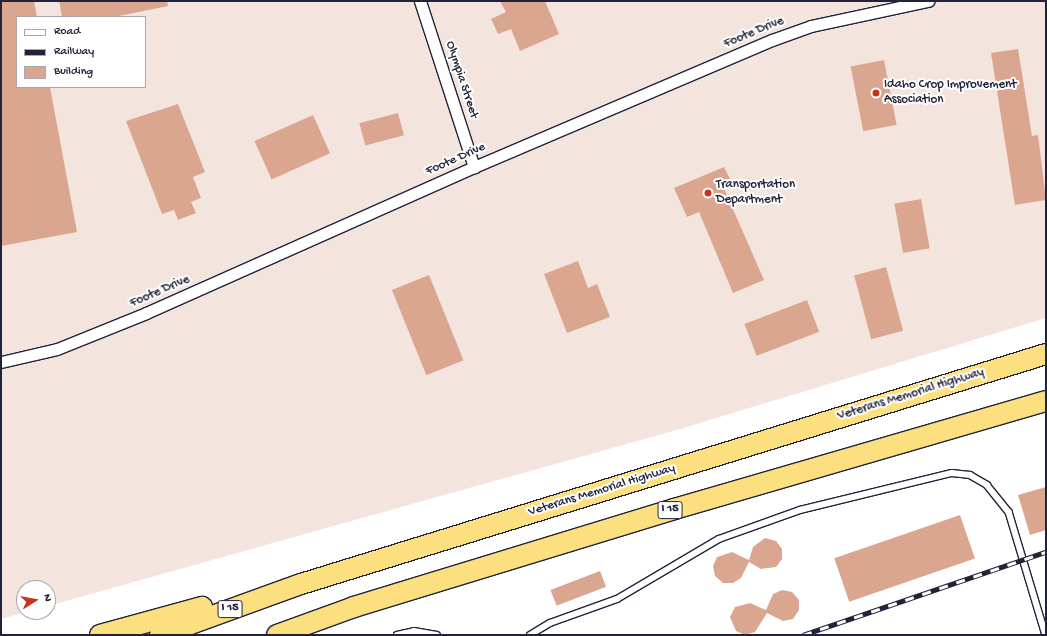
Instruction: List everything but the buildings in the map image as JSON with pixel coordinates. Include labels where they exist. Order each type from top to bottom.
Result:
[{"type":"highway","name":"Veterans Memorial Highway","points":[[160,635],[301,584],[1046,354]]},
{"type":"highway","name":"I 15","points":[[276,635],[354,607],[651,516],[1046,401]]},
{"type":"highway","points":[[100,635],[301,584]]},
{"type":"street","name":"Olympia Street","points":[[420,1],[474,167]]},
{"type":"street","name":"Foote Drive","points":[[1,362],[57,349],[140,316],[474,167],[772,40],[811,26],[928,1]]},
{"type":"lane","points":[[530,635],[550,623],[617,600],[719,539],[800,510],[952,473],[970,475],[986,485],[1009,512],[1046,635]]},
{"type":"lane","points":[[396,635],[414,631],[437,635]]},
{"type":"shaded area","points":[[1,1],[1046,1],[1046,318],[680,429],[56,604],[56,580],[16,580],[16,615],[1,619]]},
{"type":"railway","points":[[803,635],[1046,552]]},
{"type":"place","name":"Idaho Crop Improvement Association","points":[[876,93]]},
{"type":"place","name":"Transportation Department","points":[[708,193]]}]
